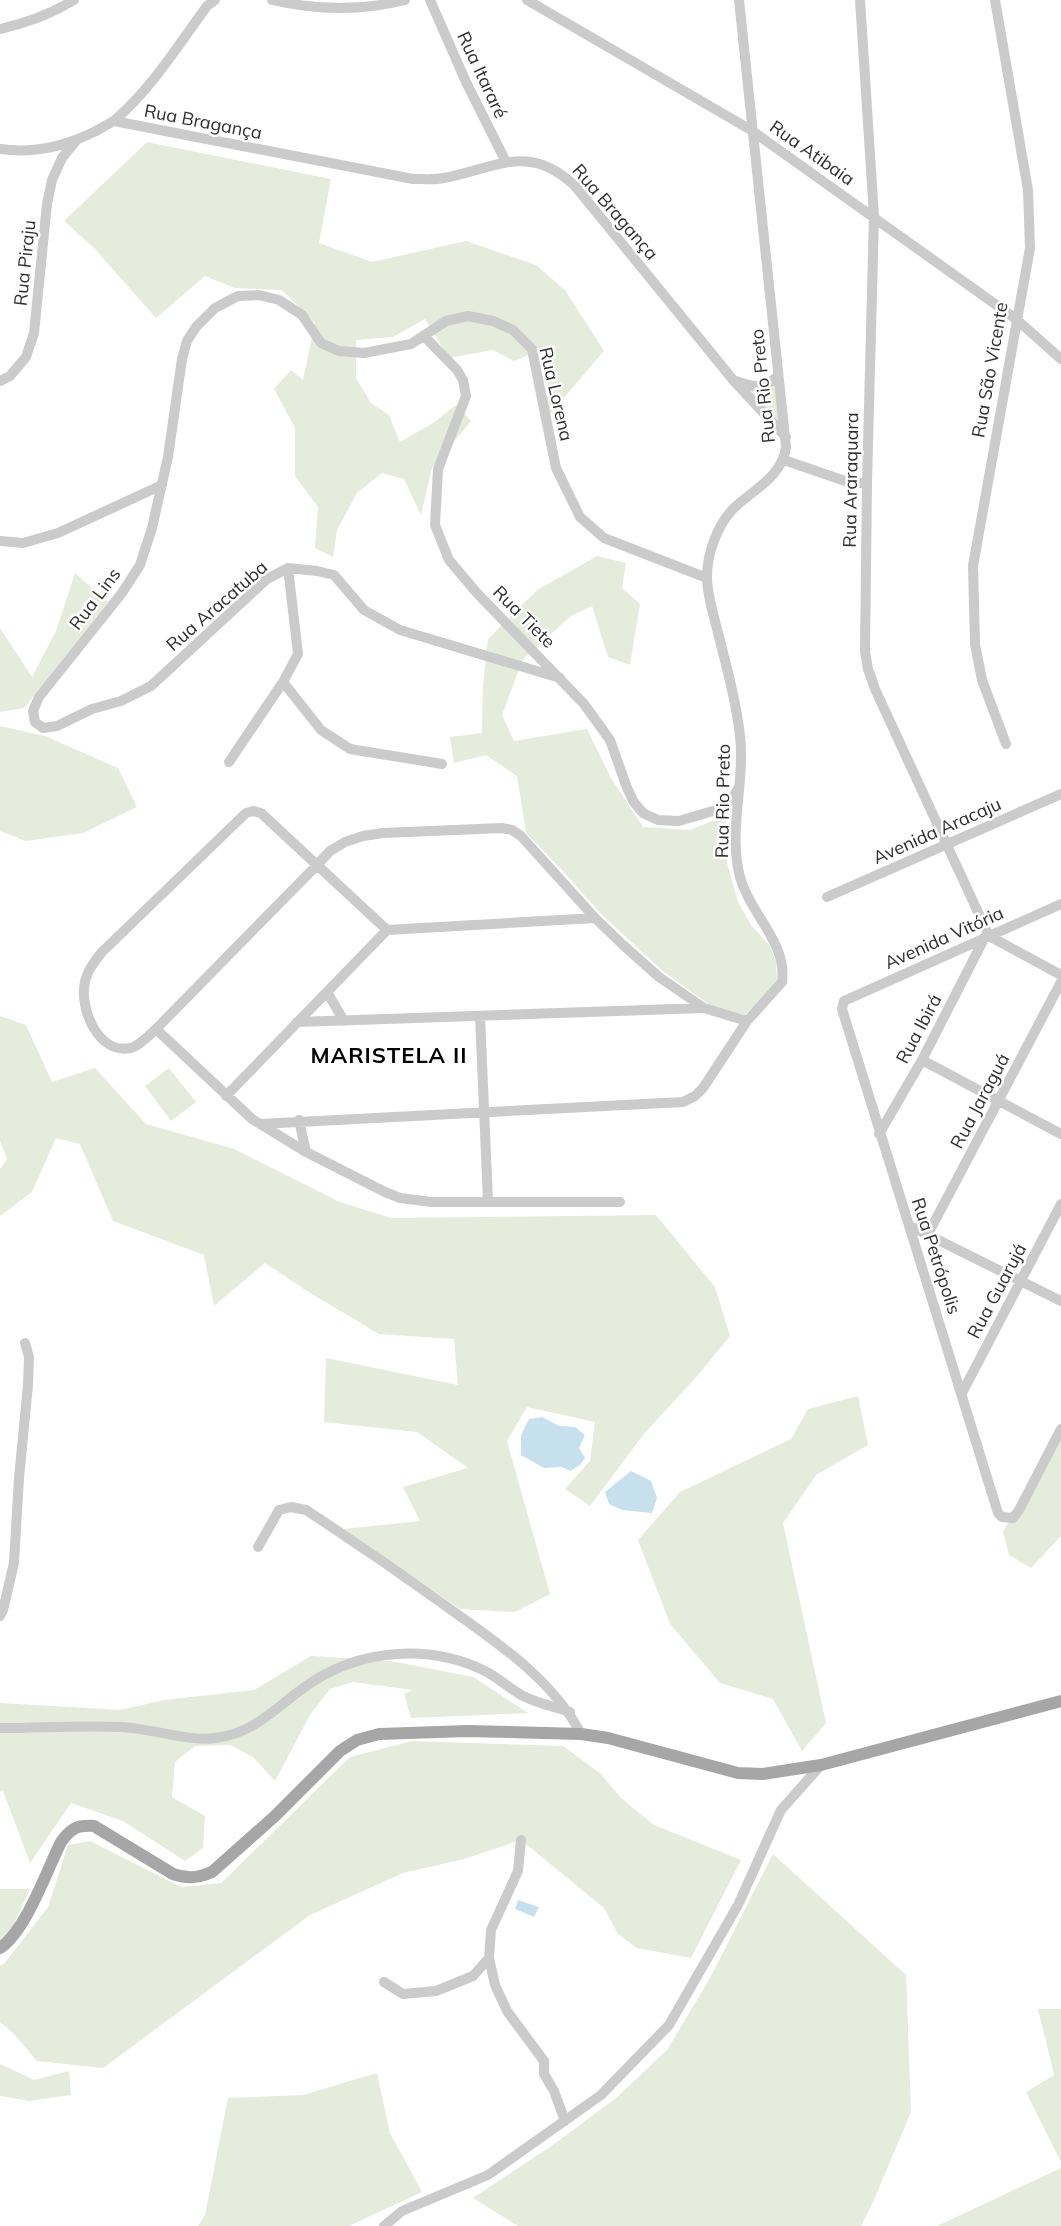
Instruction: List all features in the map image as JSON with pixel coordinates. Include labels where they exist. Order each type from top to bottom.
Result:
[{"type":"main road","points":[[0,1948],[7,1943],[22,1924],[60,1842],[68,1831],[81,1825],[94,1826],[173,1874],[185,1878],[200,1877],[212,1872],[275,1816],[340,1751],[357,1740],[379,1734],[458,1731],[581,1734],[608,1738],[738,1773],[763,1774],[821,1765],[1061,1701]]},
{"type":"street","points":[[0,29],[20,25],[48,15],[74,0]]},
{"type":"street","points":[[0,148],[11,150],[48,149],[75,142],[114,121],[134,102],[207,6],[215,0]]},
{"type":"street","points":[[272,0],[319,7],[353,8],[405,0]]},
{"type":"street","name":"Rua Itararé","points":[[430,0],[466,82],[506,162]]},
{"type":"street","name":"Rua Atibaia","points":[[527,0],[751,130],[1016,319],[1061,359]]},
{"type":"street","name":"Rua Rio Preto","points":[[260,1124],[300,1120],[683,1102],[695,1096],[703,1088],[747,1021],[782,982],[782,961],[776,945],[752,907],[744,890],[738,868],[736,818],[743,759],[740,733],[707,578],[711,550],[720,528],[733,509],[779,469],[784,460],[786,437],[751,130],[739,0]]},
{"type":"street","name":"Rua Araraquara","points":[[860,0],[874,216],[865,651],[868,669],[875,689],[947,844],[987,936]]},
{"type":"street","name":"Rua São Vicente","points":[[995,0],[1028,190],[1031,220],[1030,248],[973,566],[974,644],[982,680],[1006,744]]},
{"type":"street","name":"Rua Bragança","points":[[114,121],[413,179],[442,178],[506,162],[526,161],[546,165],[562,173],[575,186],[734,380],[786,437]]},
{"type":"street","name":"Rua Piraju","points":[[0,381],[10,376],[26,357],[34,333],[47,204],[62,158],[75,142]]},
{"type":"street","name":"Rua Lorena","points":[[162,486],[182,359],[187,341],[196,327],[215,308],[238,296],[259,295],[278,300],[302,315],[321,343],[339,351],[364,353],[411,344],[446,321],[468,316],[493,321],[506,327],[526,340],[532,349],[556,468],[580,518],[604,538],[707,578]]},
{"type":"street","name":"Rua Tiete","points":[[424,336],[456,370],[463,380],[466,396],[438,469],[435,525],[449,560],[476,592],[584,704],[610,740],[633,801],[643,813],[658,820],[679,821],[716,810],[731,800],[740,786]]},
{"type":"street","points":[[734,380],[760,388],[770,384],[778,376]]},
{"type":"street","points":[[784,460],[851,483],[867,483]]},
{"type":"street","points":[[0,540],[23,543],[58,534],[162,486]]},
{"type":"street","name":"Rua Lins","points":[[34,722],[33,711],[39,698],[122,593],[140,565],[152,528],[162,486]]},
{"type":"street","points":[[229,762],[283,682],[298,654],[288,568]]},
{"type":"street","name":"Rua Aracatuba","points":[[34,722],[44,728],[57,726],[92,709],[122,701],[151,686],[267,579],[288,568],[334,575],[364,610],[400,630],[560,678]]},
{"type":"street","points":[[283,682],[321,730],[350,748],[442,764]]},
{"type":"street","name":"Avenida Aracaju","points":[[827,897],[1061,794]]},
{"type":"street","points":[[387,930],[317,865],[261,812],[253,811],[246,813],[102,952],[92,966],[85,981],[84,999],[87,1015],[94,1030],[106,1042],[119,1048],[130,1048],[138,1045],[156,1029],[317,865],[330,851],[345,842],[363,836],[393,832],[507,828],[521,836],[595,918],[660,977],[704,1008],[747,1021]]},
{"type":"street","name":"Avenida Vitória","points":[[842,1004],[844,1001],[1061,904]]},
{"type":"street","points":[[226,1096],[387,930],[595,918]]},
{"type":"street","points":[[987,936],[1061,975]]},
{"type":"street","name":"Rua Ibirá","points":[[879,1134],[922,1060],[987,936]]},
{"type":"street","name":"Rua Jaraguá","points":[[928,1234],[1061,982]]},
{"type":"street","points":[[327,992],[344,1021]]},
{"type":"street","name":"Rua Petrópolis","points":[[842,1004],[879,1134],[910,1226],[998,1513],[1002,1518],[1013,1518],[1019,1510],[1061,1428]]},
{"type":"street","points":[[297,1022],[704,1008]]},
{"type":"street","points":[[480,1016],[488,1201]]},
{"type":"street","points":[[156,1029],[245,1115],[306,1152],[400,1198],[431,1202],[620,1202]]},
{"type":"street","points":[[922,1060],[1061,1134]]},
{"type":"street","points":[[300,1120],[306,1152]]},
{"type":"street","name":"Rua Guarujá","points":[[962,1393],[1061,1204]]},
{"type":"street","points":[[910,1226],[1061,1301]]},
{"type":"street","points":[[0,1616],[14,1563],[19,1478],[28,1385],[29,1357],[25,1343]]},
{"type":"street","points":[[258,1547],[279,1510],[290,1507],[306,1510],[425,1590],[493,1640],[532,1673],[570,1712],[581,1734]]},
{"type":"street","points":[[0,1728],[121,1727],[188,1737],[213,1738],[241,1733],[264,1720],[288,1698],[343,1665],[372,1657],[410,1653],[449,1658],[485,1671],[524,1696],[570,1712]]},
{"type":"street","points":[[384,2226],[402,2211],[488,2175],[565,2121],[601,2095],[669,2025],[738,1905],[781,1810],[821,1765]]},
{"type":"street","points":[[520,1840],[518,1871],[491,1930],[489,1958],[494,1985],[507,2011],[544,2061],[544,2074],[554,2090],[565,2121]]},
{"type":"street","points":[[384,1982],[403,1994],[436,1991],[473,1976],[489,1958]]},
{"type":"green space","points":[[147,142],[331,179],[319,243],[372,262],[466,241],[536,265],[565,290],[604,351],[546,419],[549,346],[514,361],[493,350],[449,358],[425,319],[393,337],[356,340],[356,378],[371,403],[389,415],[400,442],[433,423],[456,405],[471,421],[432,468],[421,515],[404,479],[382,473],[357,493],[337,530],[333,557],[315,548],[318,507],[295,476],[295,428],[274,389],[291,370],[303,380],[315,323],[282,290],[235,288],[205,276],[156,318],[95,249],[64,221]]},
{"type":"green space","points":[[778,377],[785,435],[737,382],[749,386]]},
{"type":"green space","points":[[597,556],[626,563],[622,588],[640,604],[630,665],[608,657],[592,606],[571,616],[523,659],[502,715],[514,741],[587,729],[611,778],[643,827],[690,830],[725,816],[727,863],[738,902],[751,925],[770,946],[776,962],[777,980],[745,1015],[708,1004],[664,972],[601,914],[526,833],[517,776],[486,755],[454,763],[450,737],[482,733],[483,685],[488,639],[537,590]]},
{"type":"green space","points":[[75,573],[108,602],[24,708],[0,712],[0,628],[32,677],[56,631]]},
{"type":"green space","points":[[0,726],[45,736],[118,768],[137,807],[83,833],[26,841],[0,831]]},
{"type":"green space","points":[[0,1016],[26,1025],[52,1082],[95,1068],[146,1124],[234,1149],[340,1202],[391,1218],[656,1215],[715,1287],[730,1336],[699,1374],[643,1435],[590,1506],[565,1489],[590,1461],[595,1422],[527,1407],[507,1441],[550,1594],[515,1612],[460,1609],[343,1529],[420,1521],[403,1487],[468,1468],[417,1432],[324,1422],[326,1358],[458,1385],[454,1339],[379,1334],[307,1291],[265,1263],[214,1306],[204,1255],[113,1221],[80,1144],[56,1138],[32,1192],[0,1216],[0,1169],[7,1159],[0,1141]]},
{"type":"green space","points":[[169,1068],[196,1102],[171,1121],[145,1086]]},
{"type":"green space","points":[[858,1396],[868,1445],[816,1475],[783,1523],[826,1723],[802,1751],[773,1699],[720,1683],[670,1624],[638,1540],[680,1492],[791,1439],[808,1409]]},
{"type":"green space","points":[[1061,1426],[1061,1536],[1031,1568],[1009,1555],[1003,1532]]},
{"type":"green space","points":[[311,1656],[391,1661],[473,1677],[528,1713],[411,1718],[404,1694],[413,1690],[353,1682],[330,1689],[310,1715],[275,1781],[253,1757],[230,1745],[195,1746],[175,1762],[172,1797],[205,1816],[203,1848],[185,1861],[123,1821],[71,1803],[30,1863],[3,1791],[0,1792],[0,1703],[120,1710],[164,1700],[254,1690]]},
{"type":"green space","points":[[412,1741],[563,1746],[600,1773],[621,1798],[654,1825],[741,1860],[691,1958],[637,1948],[618,1934],[604,1908],[521,1840],[464,1859],[403,1873],[310,1915],[103,2068],[37,2061],[13,2033],[0,2022],[0,1965],[4,1964],[48,1907],[68,1845],[90,1841],[181,1887],[221,1883],[350,1757]]},
{"type":"green space","points":[[773,1854],[906,1975],[911,2112],[861,2226],[518,2226],[473,2198],[553,2145],[616,2098],[667,2050],[709,1980]]},
{"type":"green space","points":[[0,1889],[30,1889],[11,1930],[0,1940]]},
{"type":"green space","points":[[1038,2009],[1061,2009],[1061,2162],[1026,2092],[1054,2075]]},
{"type":"green space","points":[[0,2064],[34,2080],[69,2071],[71,2095],[29,2101],[0,2096]]},
{"type":"green space","points":[[377,2073],[390,2133],[422,2192],[349,2226],[198,2226],[205,2215],[228,2098],[303,2095]]},
{"type":"green space","points":[[1061,2168],[1061,2226],[937,2226]]},
{"type":"water","points":[[542,1417],[559,1426],[575,1427],[585,1435],[579,1448],[585,1458],[580,1465],[570,1471],[562,1467],[544,1468],[521,1455],[521,1435],[529,1419]]},
{"type":"water","points":[[631,1471],[651,1481],[657,1498],[652,1513],[622,1510],[609,1504],[605,1492]]},
{"type":"water","points":[[518,1900],[539,1907],[534,1917],[515,1909]]},
{"type":"district","name":"MARISTELA II","points":[[389,1055]]}]
